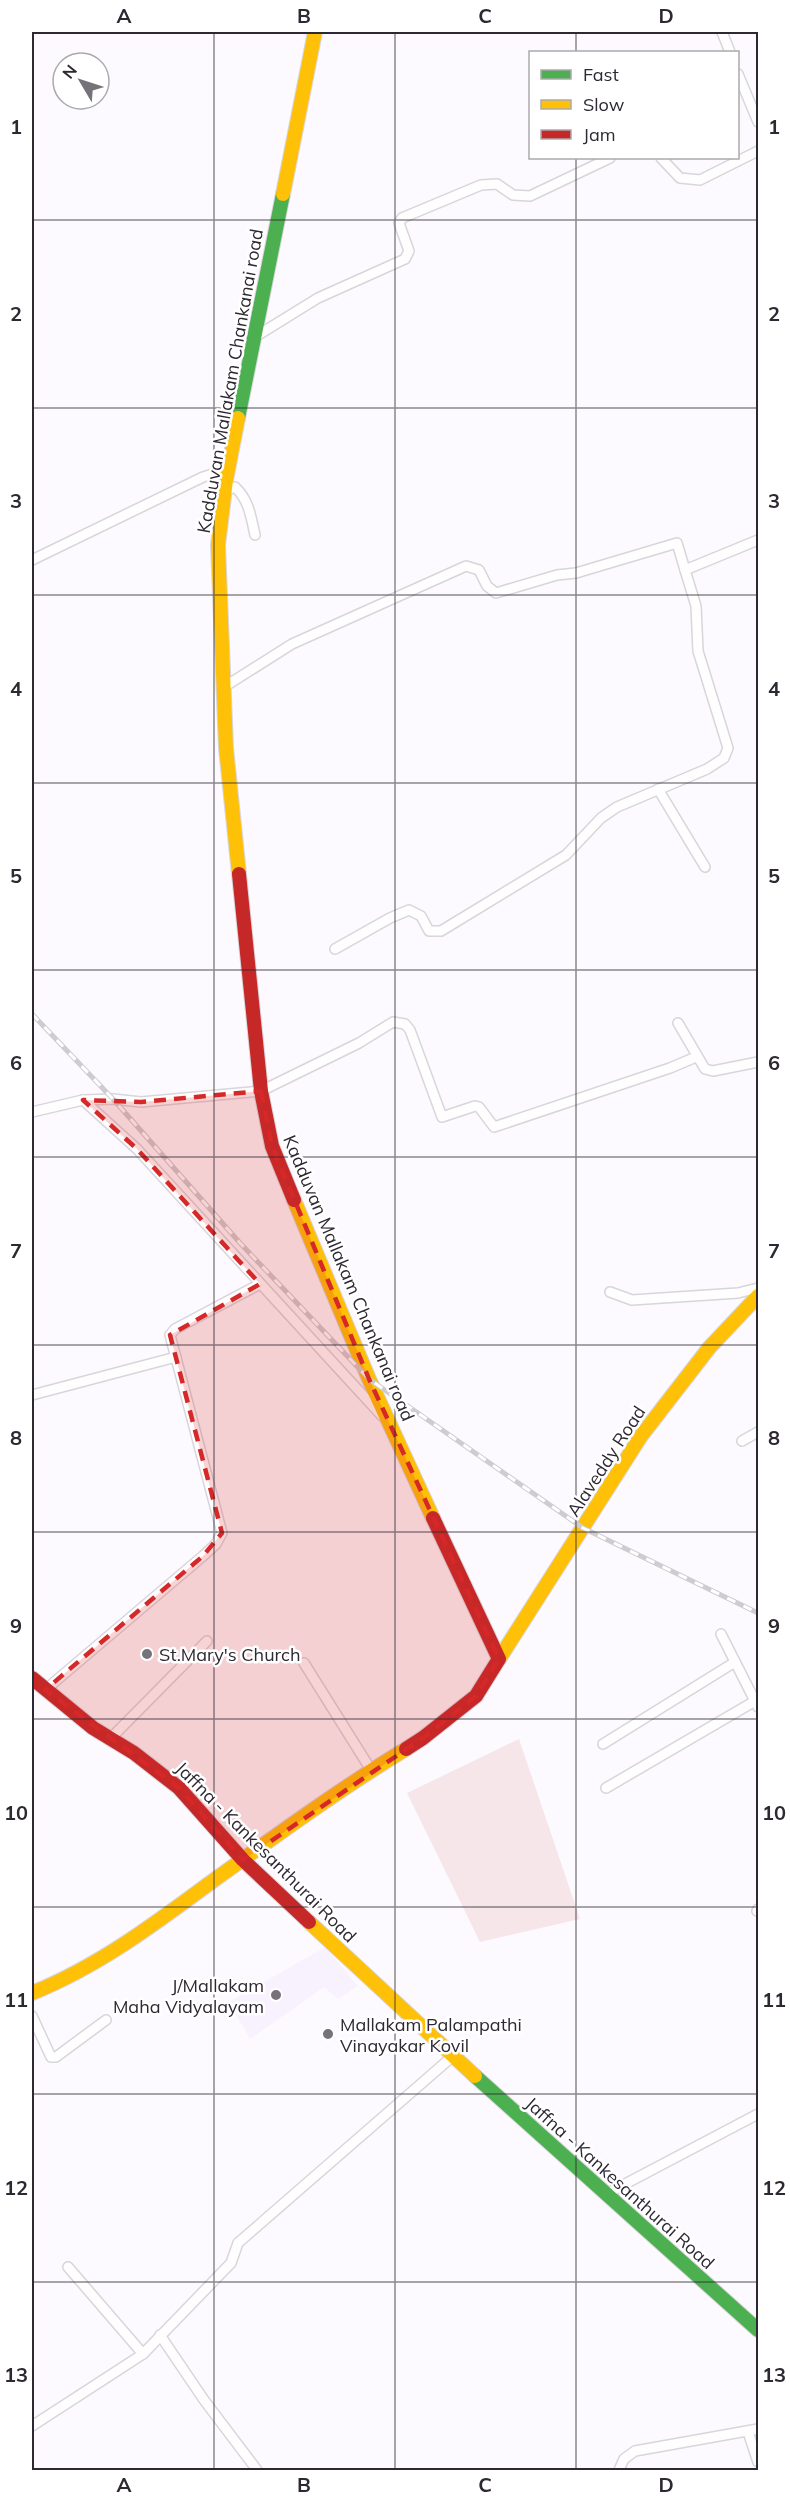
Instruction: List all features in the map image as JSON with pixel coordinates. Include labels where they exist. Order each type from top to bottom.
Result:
[{"type":"main road","name":"Kadduvan Mallakam Chankanai road","points":[[315,32],[226,485],[218,545],[226,748],[261,1091],[272,1146],[391,1426],[499,1659]]},
{"type":"main road","name":"Alaveddy Road","points":[[499,1659],[641,1436],[709,1348],[759,1296]]},
{"type":"main road","points":[[32,1993],[62,1981],[129,1942],[371,1770],[423,1738],[476,1696],[499,1659]]},
{"type":"main road","name":"Jaffna - Kankesanthurai Road","points":[[32,1678],[110,1739],[134,1753],[179,1788],[243,1860],[453,2056],[606,2194],[756,2324]]},
{"type":"street","points":[[722,32],[730,51]]},
{"type":"street","points":[[739,76],[759,122]]},
{"type":"street","points":[[662,159],[680,178],[700,180],[759,151]]},
{"type":"street","points":[[255,337],[318,298],[405,259],[409,251],[399,223],[402,218],[481,185],[497,184],[513,195],[530,196],[608,159]]},
{"type":"street","points":[[32,560],[202,477],[216,473],[226,485],[235,487],[242,493],[247,502],[255,535]]},
{"type":"street","points":[[685,570],[759,540]]},
{"type":"street","points":[[224,687],[292,644],[466,566],[479,570],[487,586],[496,593],[557,575],[576,573],[677,543],[696,606],[698,651],[728,748],[724,758],[707,769],[616,807],[566,855],[441,931],[429,931],[422,916],[409,910],[390,918],[336,949]]},
{"type":"street","points":[[658,789],[705,867]]},
{"type":"street","points":[[32,1112],[83,1100],[113,1099],[141,1102],[261,1091],[359,1043],[393,1022],[405,1024],[410,1030],[442,1117],[475,1106],[479,1107],[494,1127],[670,1068],[696,1057]]},
{"type":"street","points":[[678,1023],[705,1069],[713,1071],[759,1062]]},
{"type":"street","points":[[83,1100],[137,1149],[391,1426]]},
{"type":"street","points":[[45,1690],[216,1544],[222,1533],[171,1335],[175,1329],[260,1284]]},
{"type":"street","points":[[610,1292],[632,1300],[738,1293],[759,1288]]},
{"type":"street","points":[[32,1395],[176,1357]]},
{"type":"street","points":[[742,1441],[759,1432]]},
{"type":"street","points":[[606,1788],[757,1704],[721,1634]]},
{"type":"street","points":[[110,1739],[207,1641]]},
{"type":"street","points":[[603,1744],[735,1662]]},
{"type":"street","points":[[304,1663],[371,1770]]},
{"type":"street","points":[[32,2016],[51,2057],[56,2057],[106,2020]]},
{"type":"street","points":[[32,2426],[143,2354],[231,2263],[238,2243],[453,2056]]},
{"type":"street","points":[[606,2194],[759,2114]]},
{"type":"street","points":[[68,2267],[143,2354]]},
{"type":"street","points":[[160,2335],[204,2400],[257,2470]]},
{"type":"street","points":[[619,2470],[624,2459],[635,2451],[754,2430],[759,2462]]},
{"type":"highlighted area","points":[[261,1091],[272,1146],[369,1379],[499,1659],[476,1696],[423,1738],[243,1860],[179,1788],[45,1690],[203,1556],[222,1533],[170,1335],[260,1284],[137,1149],[83,1100],[141,1102]]},
{"type":"shaded area","points":[[519,1739],[580,1919],[480,1942],[407,1793]]},
{"type":"shaded area","name":"J/Mallakam Maha Vidyalayam","points":[[325,1947],[358,1986],[338,1999],[324,1987],[250,2039],[229,2002]]},
{"type":"railway","points":[[32,1014],[113,1099],[240,1243],[369,1379],[583,1528],[758,1613]]},
{"type":"traffic: fast","points":[[238,418],[283,194]]},
{"type":"traffic: fast","points":[[475,2076],[758,2330]]},
{"type":"traffic: slow","points":[[283,194],[315,32]]},
{"type":"traffic: slow","points":[[238,418],[226,480],[218,545],[226,748],[239,874]]},
{"type":"traffic: slow","points":[[294,1200],[369,1379],[433,1518]]},
{"type":"traffic: slow","points":[[499,1659],[641,1436],[709,1348],[758,1296]]},
{"type":"traffic: slow","points":[[32,1993],[81,1970],[126,1943],[309,1813],[406,1749]]},
{"type":"traffic: slow","points":[[309,1922],[475,2076]]},
{"type":"traffic: jam","points":[[239,874],[261,1091],[272,1146],[294,1200]]},
{"type":"traffic: jam","points":[[406,1749],[476,1696],[499,1659],[433,1518]]},
{"type":"traffic: jam","points":[[32,1678],[93,1728],[134,1753],[179,1788],[243,1860],[309,1922]]},
{"type":"place","name":"St.Mary's Church","points":[[147,1654]]},
{"type":"place","name":"J/Mallakam Maha Vidyalayam","points":[[276,1995]]},
{"type":"place","name":"Mallakam Palampathi Vinayakar Kovil","points":[[328,2034]]}]
